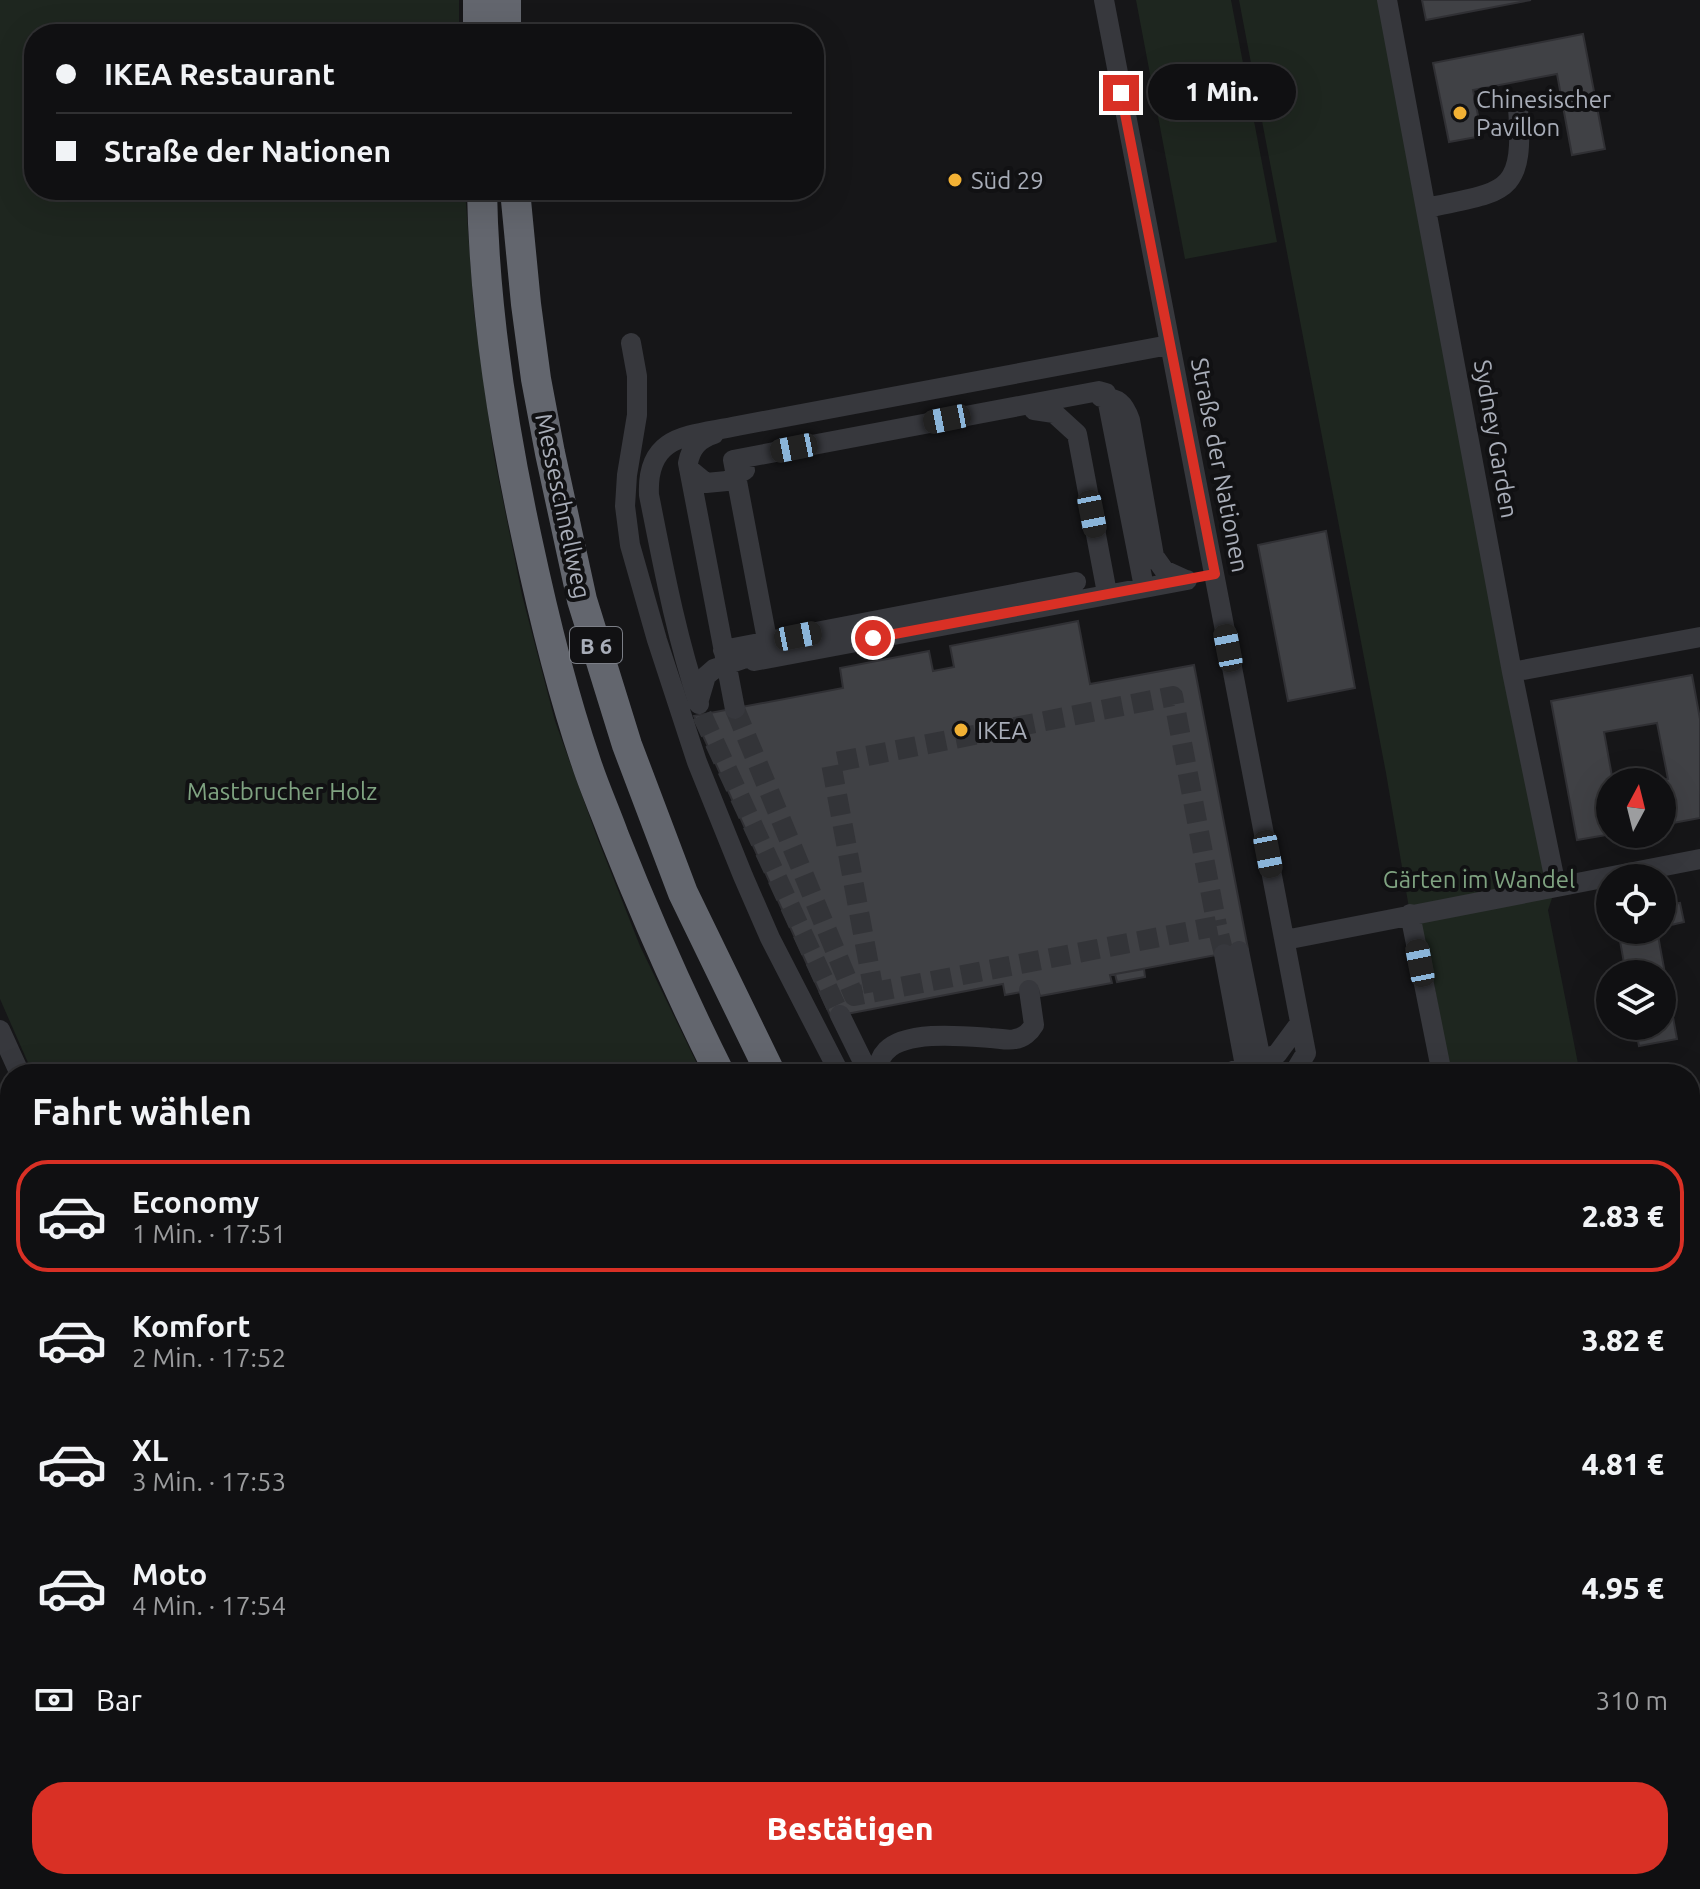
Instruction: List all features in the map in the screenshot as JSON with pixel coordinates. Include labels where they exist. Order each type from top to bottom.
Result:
[{"type":"highway","points":[[483,8],[497,24]]},
{"type":"highway","name":"Messeschnellweg","points":[[483,200],[489,309],[498,384],[510,461],[543,613],[592,777],[648,922],[715,1064]]},
{"type":"highway","name":"Messeschnellweg","points":[[516,200],[536,379],[582,600],[627,745],[683,893],[766,1064]]},
{"type":"street","name":"Straße der Nationen","points":[[1104,0],[1308,1064]]},
{"type":"street","name":"Sydney Garden","points":[[1387,0],[1512,672],[1556,886]]},
{"type":"street","points":[[1427,208],[1492,194],[1510,180],[1519,161],[1518,108]]},
{"type":"street","points":[[631,343],[637,376],[637,415],[625,506],[630,545],[697,762],[770,938],[835,1064]]},
{"type":"street","points":[[1144,587],[1106,393],[1099,391],[733,460],[769,650],[714,669],[706,676],[700,709],[672,610],[648,478],[653,460],[665,445],[680,438],[1169,345]]},
{"type":"street","points":[[689,469],[706,483],[727,481],[758,462],[1100,397],[1115,398],[1121,401],[1130,420],[1154,556],[1164,570],[1186,580]]},
{"type":"street","points":[[1034,410],[1054,413],[1077,434],[1107,593]]},
{"type":"street","points":[[735,709],[688,463],[690,452],[702,438],[737,426]]},
{"type":"street","points":[[725,658],[1215,574]]},
{"type":"street","points":[[725,658],[1076,582]]},
{"type":"street","points":[[1512,672],[1700,637]]},
{"type":"street","points":[[1285,940],[1700,859]]},
{"type":"street","points":[[1410,914],[1440,1064]]},
{"type":"street","points":[[1232,952],[1249,1064]]},
{"type":"street","points":[[880,1064],[885,1051],[910,1039],[955,1035],[1016,1039],[1030,1033],[1034,1025],[1029,990]]},
{"type":"street","points":[[840,1015],[864,1064]]},
{"type":"street","points":[[1259,1064],[1277,1054],[1300,1023]]},
{"type":"street","points":[[0,1030],[15,1064]]},
{"type":"street","points":[[1299,1064],[1306,1053]]},
{"type":"green space","name":"Mastbrucher Holz","points":[[0,0],[459,0],[459,24],[24,24],[24,200],[466,200],[474,312],[494,456],[522,595],[555,721],[640,946],[697,1064],[29,1064],[0,999]]},
{"type":"green space","points":[[1136,0],[1231,0],[1277,242],[1185,259]]},
{"type":"green space","name":"Gärten im Wandel","points":[[1239,0],[1387,0],[1556,886],[1548,910],[1578,1064],[1448,1064],[1430,961],[1410,914]]},
{"type":"building","points":[[1422,0],[1531,0],[1426,20]]},
{"type":"building","name":"Chinesischer Pavillon","points":[[1583,34],[1605,149],[1572,155],[1557,74],[1473,90],[1482,136],[1449,142],[1433,63]]},
{"type":"building","points":[[1326,531],[1355,688],[1288,701],[1258,545]]},
{"type":"building","points":[[1078,621],[1090,684],[1194,665],[1248,949],[1110,975],[1112,983],[1040,996],[1038,989],[1005,995],[1003,984],[831,1017],[694,716],[843,688],[840,668],[929,651],[933,671],[954,667],[950,646]]},
{"type":"building","points":[[1692,675],[1700,719],[1700,818],[1676,822],[1676,768],[1666,768],[1657,723],[1604,732],[1610,768],[1596,768],[1596,837],[1577,840],[1551,701]]},
{"type":"building","points":[[1680,903],[1684,922],[1676,924],[1676,904]]},
{"type":"building","points":[[1621,944],[1660,944],[1663,960],[1623,960]]},
{"type":"building","points":[[1144,969],[1145,977],[1117,982],[1115,974]]},
{"type":"building","points":[[1638,1040],[1672,1040],[1639,1046]]},
{"type":"tunnel","points":[[874,992],[831,763],[1173,696],[1217,926]]},
{"type":"tunnel","points":[[735,709],[854,996],[1217,926],[1224,954]]},
{"type":"tunnel","points":[[702,715],[840,1015]]},
{"type":"place","name":"Chinesischer Pavillon","points":[[1460,113]]},
{"type":"place","name":"Süd 29","points":[[955,180]]},
{"type":"place","name":"IKEA","points":[[961,730]]},
{"type":"route","points":[[873,638],[1215,574],[1121,93]]}]
